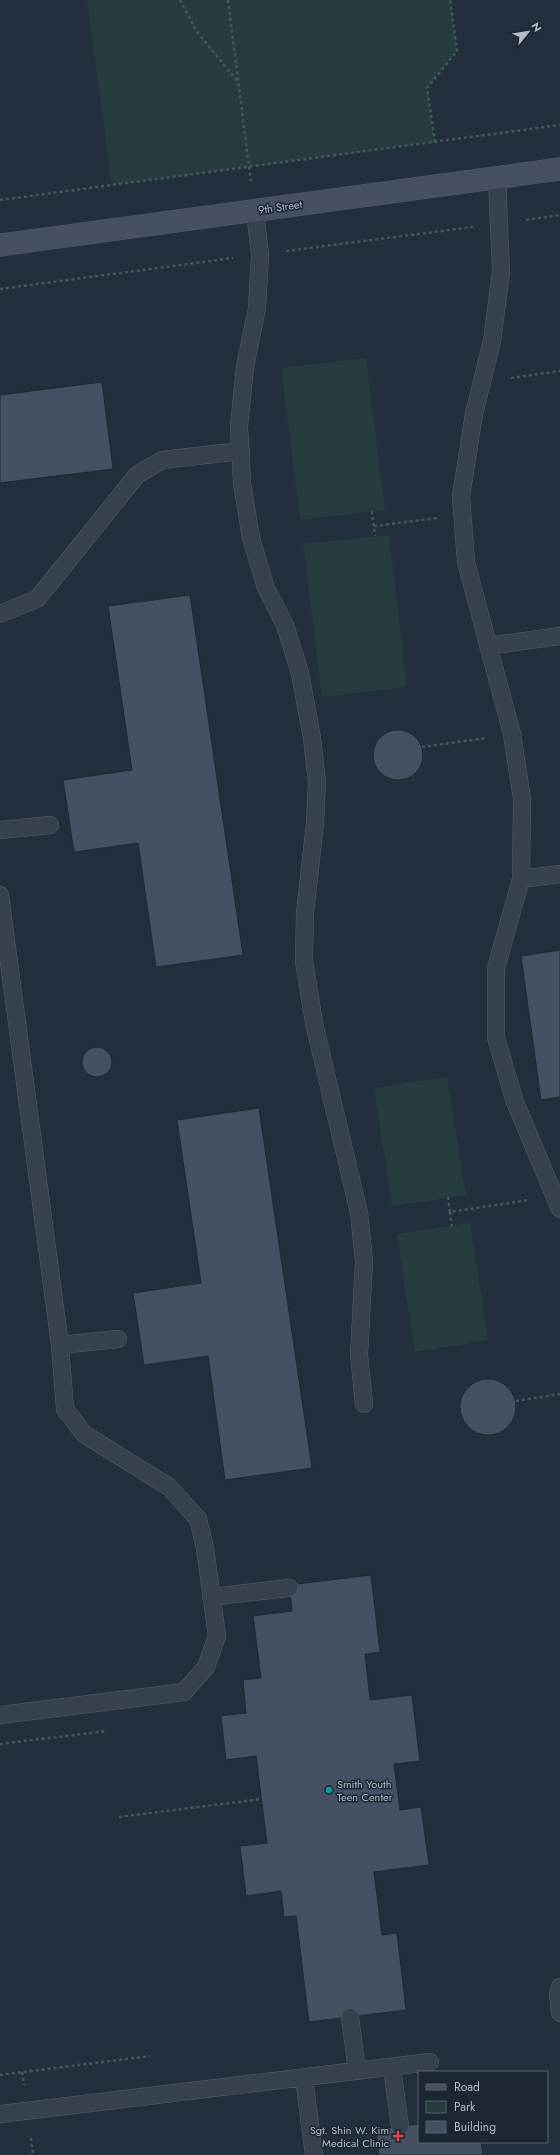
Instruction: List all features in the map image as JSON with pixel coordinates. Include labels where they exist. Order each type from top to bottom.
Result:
[{"type":"street","name":"9th Street","points":[[0,245],[560,169]]},
{"type":"lane","points":[[497,178],[501,272],[492,341],[474,414],[461,496],[462,515],[466,562],[512,734],[522,799],[521,879],[496,968],[496,1038],[515,1102],[553,1174],[557,1202]]},
{"type":"lane","points":[[255,211],[260,255],[258,308],[245,367],[238,426],[241,451],[242,483],[251,538],[266,588],[285,625],[300,673],[312,738],[317,782],[315,823],[305,913],[304,961],[314,1023],[359,1213],[364,1261],[359,1355],[364,1404]]},
{"type":"lane","points":[[0,614],[37,599],[137,475],[162,460],[241,451]]},
{"type":"lane","points":[[488,646],[560,636]]},
{"type":"lane","points":[[0,830],[50,824]]},
{"type":"lane","points":[[521,879],[560,874]]},
{"type":"lane","points":[[0,895],[60,1345],[65,1409],[84,1434],[168,1487],[198,1519],[205,1548],[217,1636],[206,1667],[184,1692],[0,1715]]},
{"type":"lane","points":[[60,1345],[118,1339]]},
{"type":"lane","points":[[212,1597],[289,1588]]},
{"type":"lane","points":[[560,1987],[558,1995],[560,2014]]},
{"type":"lane","points":[[350,2017],[357,2071]]},
{"type":"lane","points":[[0,2114],[430,2062]]},
{"type":"lane","points":[[392,2067],[400,2127]]},
{"type":"lane","points":[[304,2078],[314,2155]]},
{"type":"path","points":[[180,0],[197,32],[239,83]]},
{"type":"path","points":[[228,0],[255,211]]},
{"type":"path","points":[[435,142],[427,88],[457,51],[450,0]]},
{"type":"path","points":[[0,200],[560,125]]},
{"type":"path","points":[[482,382],[560,371]]},
{"type":"path","points":[[372,511],[375,536]]},
{"type":"path","points":[[374,526],[462,515]]},
{"type":"path","points":[[422,747],[512,734]]},
{"type":"path","points":[[448,1198],[452,1226]]},
{"type":"path","points":[[450,1212],[557,1202]]},
{"type":"path","points":[[516,1401],[560,1394]]},
{"type":"path","points":[[0,1744],[107,1731]]},
{"type":"path","points":[[119,1817],[261,1799]]},
{"type":"path","points":[[0,2075],[150,2056]]},
{"type":"green space","points":[[87,0],[450,0],[457,51],[427,88],[435,142],[112,185]]},
{"type":"green space","points":[[366,358],[385,510],[300,520],[281,368]]},
{"type":"green space","points":[[389,535],[407,687],[322,697],[303,544]]},
{"type":"green space","points":[[447,1077],[466,1195],[392,1206],[374,1088]]},
{"type":"green space","points":[[470,1223],[488,1340],[415,1352],[397,1234]]},
{"type":"building","points":[[102,382],[113,469],[0,483],[0,395]]},
{"type":"building","points":[[190,595],[243,955],[156,967],[138,843],[74,852],[63,780],[132,770],[108,606]]},
{"type":"building","points":[[398,730],[407,732],[418,741],[423,755],[421,764],[412,775],[398,780],[389,778],[378,769],[373,755],[375,746],[384,735]]},
{"type":"building","points":[[560,950],[560,1097],[541,1100],[521,956]]},
{"type":"building","points":[[97,1047],[108,1051],[112,1062],[108,1073],[97,1077],[86,1073],[82,1062],[86,1051]]},
{"type":"building","points":[[259,1108],[312,1468],[225,1480],[208,1356],[144,1365],[133,1293],[201,1283],[177,1120]]},
{"type":"building","points":[[488,1379],[499,1381],[508,1387],[514,1396],[516,1407],[514,1418],[508,1427],[499,1433],[488,1435],[477,1433],[468,1427],[462,1418],[460,1407],[462,1396],[468,1387],[477,1381]]},
{"type":"building","name":"Smith Youth Teen Center","points":[[371,1575],[380,1652],[365,1654],[370,1700],[412,1695],[420,1761],[394,1764],[400,1810],[421,1807],[429,1865],[374,1872],[382,1935],[397,1933],[406,2010],[309,2022],[296,1916],[284,1917],[281,1891],[246,1896],[240,1846],[267,1843],[256,1756],[226,1760],[221,1716],[246,1713],[243,1680],[261,1678],[253,1616],[292,1611],[289,1585]]},
{"type":"building","name":"Sgt. Shin W. Kim Medical Clinic","points":[[418,2124],[418,2143],[481,2143],[483,2155],[379,2155],[376,2129]]},
{"type":"place","name":"Smith Youth Teen Center","points":[[329,1790]]},
{"type":"place","name":"Sgt. Shin W. Kim Medical Clinic","points":[[398,2136]]}]
